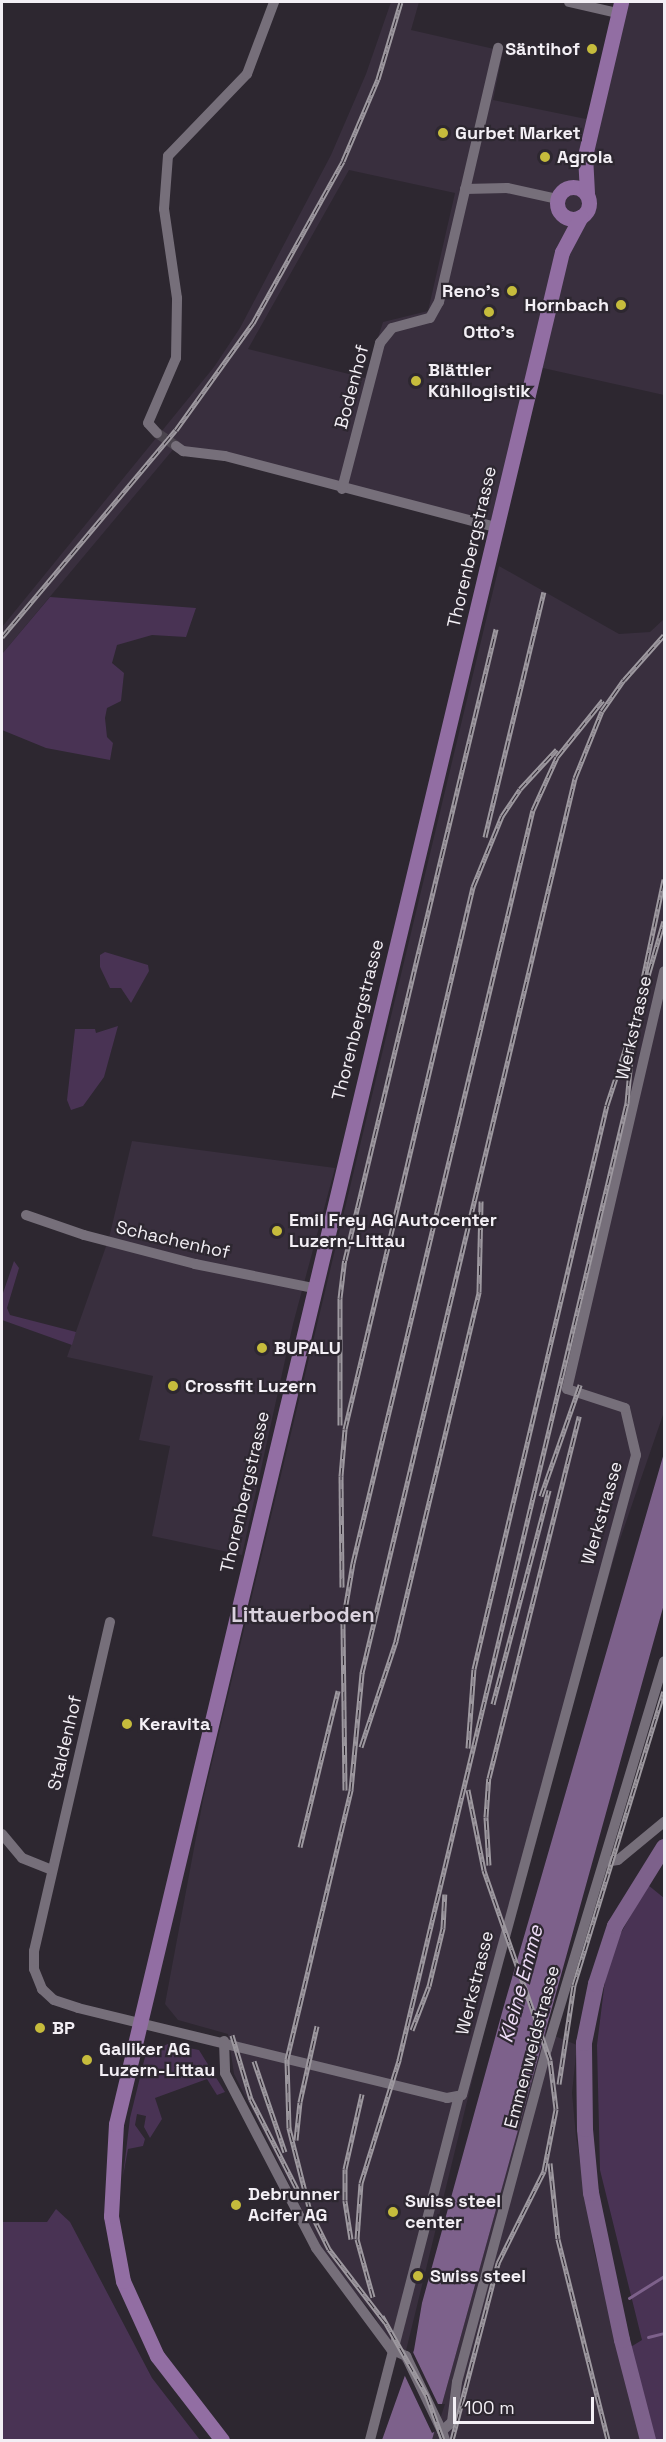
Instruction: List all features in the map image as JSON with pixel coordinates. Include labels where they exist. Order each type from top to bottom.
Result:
[{"type":"main road","points":[[561,200],[569,219],[581,217],[589,205],[586,193],[585,156],[619,7]]},
{"type":"main road","points":[[561,200],[585,156]]},
{"type":"main road","points":[[561,200],[576,187],[586,193]]},
{"type":"main road","name":"Thorenbergstrasse","points":[[222,2440],[177,2386],[148,2342],[129,2299],[116,2253],[110,2197],[114,2142],[140,2022],[562,252],[561,200]]},
{"type":"main road","name":"Thorenbergstrasse","points":[[562,252],[581,217]]},
{"type":"street","points":[[157,433],[148,423],[176,358],[177,298],[164,209],[168,156],[247,74],[274,2]]},
{"type":"street","points":[[569,2],[619,7]]},
{"type":"street","name":"Bodenhof","points":[[342,489],[380,343],[392,328],[419,323],[434,314],[498,48]]},
{"type":"street","points":[[465,189],[507,188],[561,200]]},
{"type":"street","points":[[176,446],[183,451],[225,456],[342,489],[496,527]]},
{"type":"street","name":"Werkstrasse","points":[[370,2440],[390,2349],[459,2097],[466,2088],[496,1963],[636,1455],[625,1408],[567,1389],[664,971]]},
{"type":"street","name":"Schachenhof","points":[[26,1215],[84,1235],[185,1261],[314,1288]]},
{"type":"street","name":"Staldenhof","points":[[110,1623],[34,1951],[38,1983],[61,2003],[140,2022]]},
{"type":"street","name":"Emmenweidstrasse","points":[[442,2431],[452,2422],[462,2362],[547,2049],[664,1661]]},
{"type":"street","points":[[604,1862],[618,1860],[664,1822]]},
{"type":"street","points":[[2,1834],[22,1858],[52,1870]]},
{"type":"street","points":[[140,2022],[224,2041],[393,2086],[447,2098],[459,2097]]},
{"type":"street","points":[[224,2041],[225,2073],[316,2248],[390,2349],[408,2359],[442,2431]]},
{"type":"shaded area","points":[[391,2],[419,2],[411,30],[503,51],[493,100],[586,119],[624,2],[664,2],[664,395],[534,366],[496,527],[176,446],[2,654],[2,627],[214,367],[240,328],[331,155],[366,74]],"holes":[[[349,170],[455,193],[428,311],[383,322],[365,378],[248,349]]]},
{"type":"shaded area","points":[[499,566],[619,634],[650,632],[664,619],[664,1412],[616,1551],[510,1926],[403,2363],[371,2311],[329,2263],[234,2074],[228,2034],[178,2020],[165,2004],[203,1800]]},
{"type":"shaded area","points":[[50,597],[196,608],[186,637],[152,635],[117,645],[112,663],[124,673],[121,701],[107,708],[105,718],[107,737],[113,743],[110,760],[46,748],[2,730],[2,654]]},
{"type":"shaded area","points":[[105,952],[148,965],[149,971],[131,1003],[121,988],[110,988],[100,967],[100,955]]},
{"type":"shaded area","points":[[118,1026],[104,1077],[83,1106],[71,1110],[67,1100],[75,1029],[95,1029],[96,1033]]},
{"type":"shaded area","points":[[132,1141],[335,1168],[293,1324],[242,1555],[152,1536],[170,1446],[139,1440],[153,1376],[67,1357],[109,1238]]},
{"type":"shaded area","points":[[14,1261],[19,1268],[7,1308],[10,1315],[76,1332],[72,1345],[2,1320],[2,1296]]},
{"type":"shaded area","points":[[648,1885],[664,1898],[664,2440],[655,2440],[629,2348],[642,2340],[600,2170],[597,2045],[608,1956]]},
{"type":"shaded area","points":[[545,2032],[577,2045],[572,2093],[576,2136],[594,2251],[642,2440],[432,2440]]},
{"type":"shaded area","points":[[168,2044],[199,2050],[225,2092],[217,2095],[207,2079],[155,2098],[162,2119],[150,2138],[144,2127],[146,2116],[137,2114],[135,2125],[145,2139],[143,2146],[128,2149],[123,2176],[130,2118],[146,2053]]},
{"type":"shaded area","points":[[56,2209],[70,2222],[152,2378],[200,2440],[2,2440],[3,2222],[47,2222]]},
{"type":"water","name":"Kleine Emme","points":[[664,1453],[664,1604],[432,2440],[382,2440],[414,2350],[422,2303],[503,2009]]},
{"type":"pier","points":[[411,2348],[438,2404],[445,2404],[436,2431],[432,2433],[404,2374]]},
{"type":"waterway","points":[[648,2440],[622,2340],[591,2193],[585,2129],[584,2043],[596,1984],[615,1926],[664,1847]]},
{"type":"waterway","points":[[629,2298],[664,2276]]},
{"type":"waterway","points":[[648,2337],[664,2333]]},
{"type":"tunnel","points":[[157,433],[176,446]]},
{"type":"railway","points":[[2,637],[176,430],[253,323],[343,161],[378,79],[401,2]]},
{"type":"railway","points":[[485,837],[544,592]]},
{"type":"railway","points":[[340,1425],[340,1298],[345,1260],[496,629]]},
{"type":"railway","points":[[385,2322],[329,2249],[310,2211],[289,2128],[287,2059],[351,1790],[362,1673],[575,778],[602,711],[624,680],[664,635]]},
{"type":"railway","points":[[345,1790],[343,1622],[353,1563],[533,810],[557,757],[603,700]]},
{"type":"railway","points":[[342,1587],[341,1476],[345,1429],[473,887],[502,816],[520,789],[557,749]]},
{"type":"railway","points":[[643,979],[664,879]]},
{"type":"railway","points":[[373,2297],[357,2239],[361,2183],[399,2060],[627,1103],[634,1024],[664,921]]},
{"type":"railway","points":[[468,1748],[474,1669],[607,1105],[627,1044]]},
{"type":"railway","points":[[361,1747],[396,1641],[479,1292],[481,1201]]},
{"type":"railway","points":[[541,1496],[580,1385]]},
{"type":"railway","points":[[489,1865],[486,1817],[489,1778],[579,1416]]},
{"type":"railway","points":[[493,1704],[549,1490]]},
{"type":"railway","points":[[300,1847],[338,1691]]},
{"type":"railway","points":[[559,2084],[574,1985],[664,1691]]},
{"type":"railway","points":[[452,2440],[498,2263],[544,2171],[556,2109],[550,2060],[484,1870],[468,1790]]},
{"type":"railway","points":[[412,2030],[429,1986],[443,1928],[445,1894]]},
{"type":"railway","points":[[296,2140],[300,2102],[317,2026]]},
{"type":"railway","points":[[232,2035],[251,2099],[298,2191]]},
{"type":"railway","points":[[254,2061],[285,2152]]},
{"type":"railway","points":[[351,2239],[345,2200],[345,2169],[362,2094]]},
{"type":"railway","points":[[550,2163],[558,2239],[608,2440]]},
{"type":"railway","points":[[382,2316],[427,2396],[443,2440]]},
{"type":"place","name":"Säntihof","points":[[592,49]]},
{"type":"place","name":"Gurbet Market","points":[[443,133]]},
{"type":"place","name":"Agrola","points":[[545,157]]},
{"type":"place","name":"Reno's","points":[[512,291]]},
{"type":"place","name":"Hornbach","points":[[621,305]]},
{"type":"place","name":"Otto's","points":[[489,312]]},
{"type":"place","name":"Blättler Kühllogistik","points":[[416,381]]},
{"type":"place","name":"Emil Frey AG Autocenter Luzern-Littau","points":[[277,1231]]},
{"type":"place","name":"BUPALU","points":[[262,1348]]},
{"type":"place","name":"Crossfit Luzern","points":[[173,1386]]},
{"type":"place","name":"Keravita","points":[[127,1724]]},
{"type":"place","name":"BP","points":[[40,2028]]},
{"type":"place","name":"Galliker AG Luzern-Littau","points":[[87,2060]]},
{"type":"place","name":"Debrunner Acifer AG","points":[[236,2205]]},
{"type":"place","name":"Swiss steel center","points":[[393,2212]]},
{"type":"place","name":"Swiss steel","points":[[418,2276]]},
{"type":"district","name":"Littauerboden","points":[[303,1615]]}]
